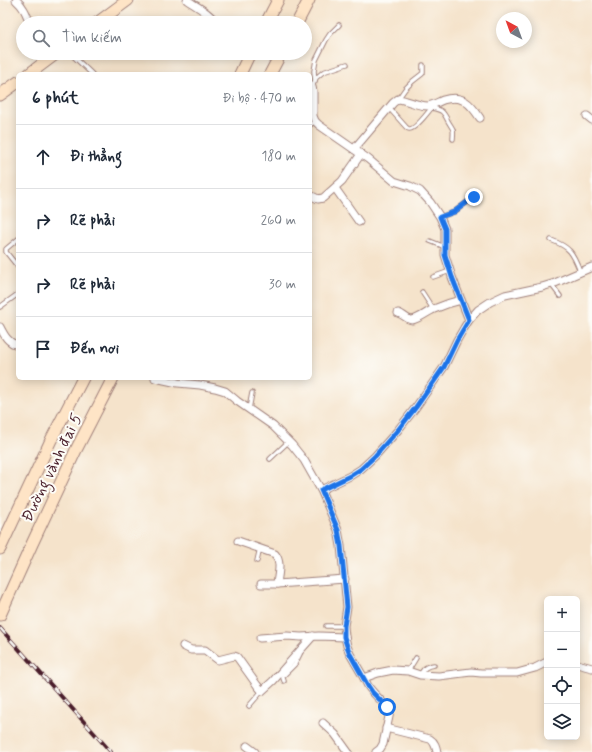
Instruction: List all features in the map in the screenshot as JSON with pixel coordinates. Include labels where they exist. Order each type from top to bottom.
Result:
[{"type":"main road","points":[[106,16],[128,0]]},
{"type":"main road","points":[[270,16],[278,0]]},
{"type":"main road","points":[[301,16],[309,0]]},
{"type":"main road","points":[[31,72],[44,60]]},
{"type":"main road","points":[[240,72],[244,60]]},
{"type":"main road","points":[[271,72],[277,60]]},
{"type":"main road","points":[[0,96],[16,84]]},
{"type":"main road","name":"Đường vành đai 5","points":[[0,549],[82,380]]},
{"type":"main road","name":"Đường vành đai 5","points":[[0,615],[76,450],[112,380]]},
{"type":"street","points":[[16,0],[22,5],[27,16]]},
{"type":"street","points":[[187,0],[209,16]]},
{"type":"street","points":[[312,84],[312,123],[319,125],[354,149],[394,181],[420,191],[430,202],[440,217],[445,229],[445,255],[469,320]]},
{"type":"street","points":[[354,149],[398,99],[415,104],[433,106],[438,102],[458,98],[464,100],[472,106],[480,118]]},
{"type":"street","points":[[312,197],[318,199],[323,198],[335,188],[342,181],[361,154]]},
{"type":"street","points":[[335,188],[360,222]]},
{"type":"street","points":[[321,490],[361,469],[375,456],[398,430],[444,367],[457,340],[469,320],[478,310],[490,302],[505,296],[551,284],[592,267]]},
{"type":"street","points":[[398,313],[411,320],[433,309],[461,300]]},
{"type":"street","points":[[0,327],[9,341],[16,344]]},
{"type":"street","points":[[164,380],[200,385],[225,391],[273,426],[304,460],[321,490],[338,530],[345,579],[347,607],[344,637],[347,646],[372,692],[390,712],[383,744],[376,752]]},
{"type":"street","points":[[238,541],[275,554],[278,558],[279,564],[277,584]]},
{"type":"street","points":[[261,584],[345,579]]},
{"type":"street","points":[[260,638],[287,636],[344,637]]},
{"type":"street","points":[[183,646],[191,650],[205,650],[218,660],[234,656],[237,657],[262,691],[273,681],[313,636]]},
{"type":"street","points":[[364,678],[393,670],[408,671],[420,675],[439,676],[471,672],[517,673],[535,668],[544,664]]},
{"type":"street","points":[[580,665],[592,668]]},
{"type":"street","points":[[323,723],[335,734],[348,752]]},
{"type":"street","points":[[386,728],[433,740],[437,752]]},
{"type":"street","points":[[246,746],[256,752]]},
{"type":"lane","points":[[312,84],[316,60],[326,40],[339,25]]},
{"type":"lane","points":[[77,60],[90,72]]},
{"type":"lane","points":[[312,84],[323,72],[347,64]]},
{"type":"lane","points":[[398,99],[405,89],[423,73],[423,65]]},
{"type":"lane","points":[[389,108],[409,129],[423,119],[433,106],[446,114],[454,130],[454,139]]},
{"type":"lane","points":[[440,217],[454,212],[474,197]]},
{"type":"lane","points":[[552,240],[570,250],[580,272]]},
{"type":"lane","points":[[16,241],[6,249],[6,252],[16,264]]},
{"type":"lane","points":[[430,241],[445,247]]},
{"type":"lane","points":[[433,277],[450,271]]},
{"type":"lane","points":[[551,284],[560,296]]},
{"type":"lane","points":[[422,292],[433,309]]},
{"type":"lane","points":[[0,307],[16,295]]},
{"type":"lane","points":[[249,409],[252,393]]},
{"type":"lane","points":[[270,459],[288,442]]},
{"type":"lane","points":[[257,561],[260,548]]},
{"type":"lane","points":[[326,626],[344,626]]},
{"type":"lane","points":[[284,680],[284,676],[294,664],[303,648]]},
{"type":"lane","points":[[408,671],[416,658]]},
{"type":"lane","points":[[420,675],[423,669],[434,665]]},
{"type":"lane","points":[[249,706],[262,691]]},
{"type":"railway","points":[[0,628],[111,752]]},
{"type":"route","points":[[387,707],[368,686],[350,654],[344,637],[347,607],[341,546],[338,530],[321,490],[361,469],[375,456],[398,430],[444,367],[457,340],[469,320],[445,255],[445,229],[440,217],[454,212],[474,197]]}]
